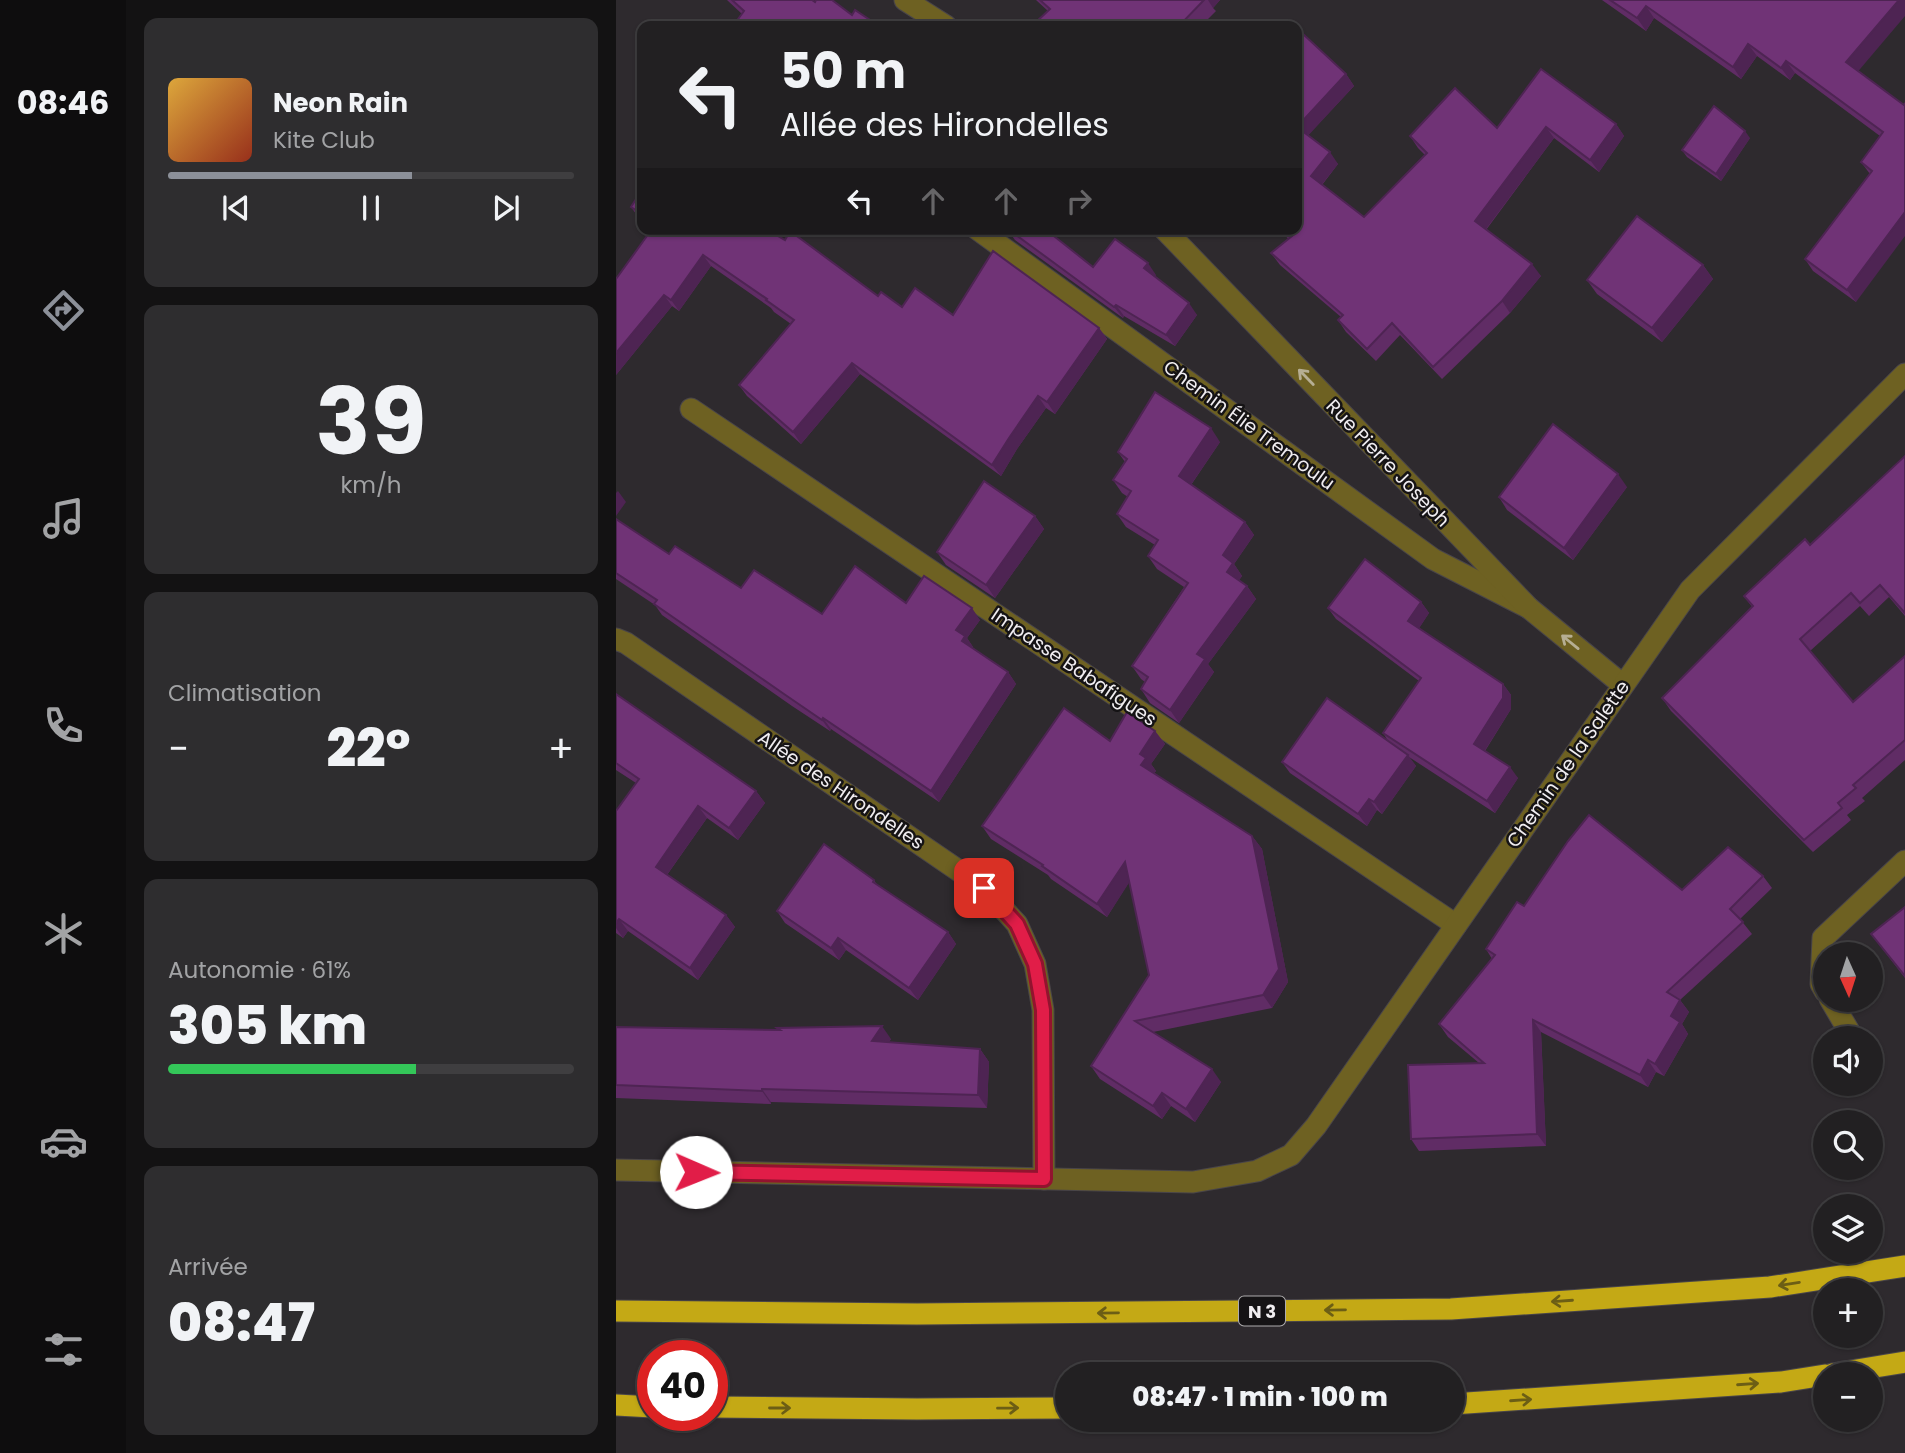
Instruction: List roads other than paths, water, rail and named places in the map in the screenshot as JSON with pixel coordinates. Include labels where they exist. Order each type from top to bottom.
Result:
[{"type":"highway","name":"N 3","points":[[616,1311],[917,1314],[1451,1309],[1770,1287],[1905,1266]]},
{"type":"highway","points":[[1883,1366],[1905,1362]]},
{"type":"highway","points":[[1465,1403],[1781,1382],[1813,1377]]},
{"type":"highway","points":[[616,1405],[637,1406]]},
{"type":"highway","points":[[728,1407],[1055,1408]]},
{"type":"street","points":[[905,0],[938,21]]},
{"type":"street","name":"Chemin Élie Tremoulu","points":[[985,235],[1433,559],[1529,608]]},
{"type":"street","name":"Rue Pierre Joseph","points":[[1170,235],[1529,608],[1623,685]]},
{"type":"street","name":"Chemin de la Salette","points":[[616,1170],[1193,1182],[1256,1171],[1291,1155],[1317,1126],[1690,590],[1905,374]]},
{"type":"street","name":"Impasse Babafigues","points":[[691,409],[1456,925]]},
{"type":"street","name":"Allée des Hirondelles","points":[[616,639],[626,643],[984,888],[1017,924],[1035,964],[1043,1010],[1044,1179]]},
{"type":"street","points":[[1823,942],[1823,938],[1905,861]]}]
